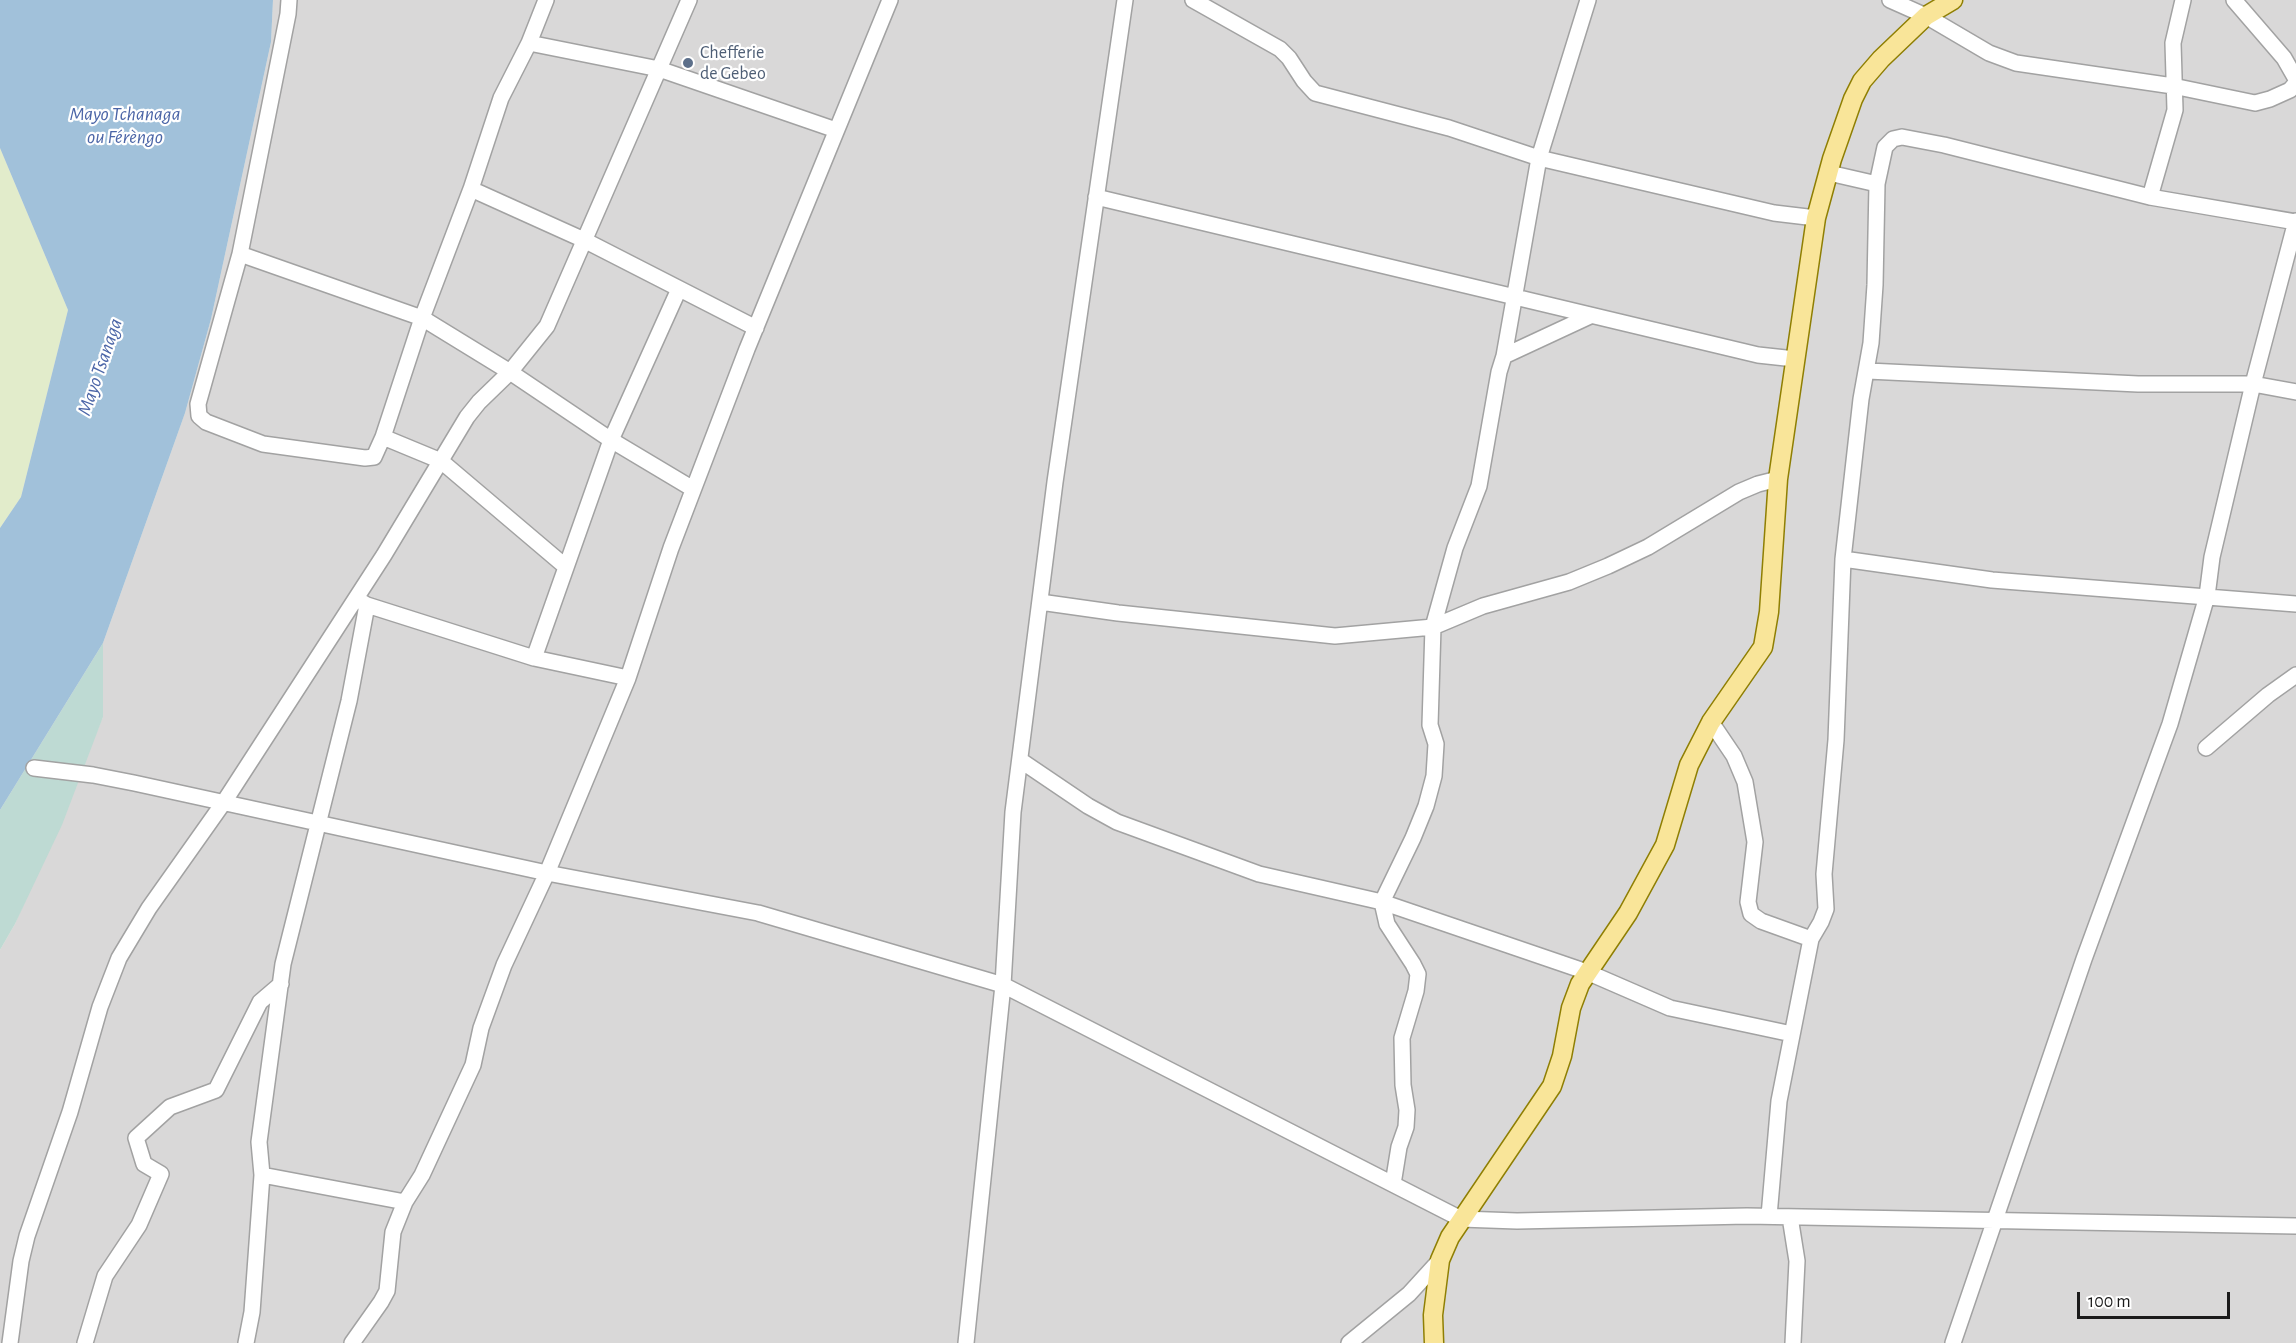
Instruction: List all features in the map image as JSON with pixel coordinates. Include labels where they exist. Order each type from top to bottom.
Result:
[{"type":"main road","points":[[1434,1343],[1433,1315],[1440,1260],[1450,1237],[1538,1110],[1552,1086],[1562,1056],[1570,1008],[1587,972],[1628,913],[1665,845],[1689,765],[1711,722],[1763,647],[1767,633],[1778,479],[1816,218],[1828,173],[1853,99],[1862,81],[1881,59],[1926,16],[1953,0]]},
{"type":"street","points":[[289,0],[240,254],[198,404],[199,416],[206,422],[263,444],[365,458],[374,457],[383,437],[422,318],[471,189],[501,98],[529,43],[546,0]]},
{"type":"street","points":[[10,1343],[21,1261],[27,1236],[70,1112],[110,976],[119,958],[149,908],[361,602],[467,417],[510,372],[547,326],[689,0]]},
{"type":"street","points":[[351,1343],[387,1291],[393,1232],[405,1202],[422,1174],[473,1065],[482,1028],[504,965],[547,873],[628,678],[693,489],[890,0]]},
{"type":"street","points":[[966,1343],[1003,985],[1013,813],[1040,602],[1125,0]]},
{"type":"street","points":[[1193,0],[1280,49],[1315,93],[1449,128],[1539,158],[1773,213],[1816,218]]},
{"type":"street","points":[[1393,1185],[1399,1147],[1406,1127],[1407,1110],[1402,1085],[1402,1038],[1416,991],[1418,974],[1387,924],[1382,902],[1413,838],[1426,806],[1434,776],[1436,744],[1430,725],[1433,627],[1455,548],[1479,486],[1539,158],[1588,0]]},
{"type":"street","points":[[1890,0],[1926,16],[1962,39],[2004,60],[2173,86],[2254,103],[2290,90],[2296,81],[2284,58],[2234,0]]},
{"type":"street","points":[[2150,197],[2175,110],[2173,43],[2183,0]]},
{"type":"street","points":[[529,43],[659,69],[836,130]]},
{"type":"street","points":[[1769,1216],[1779,1101],[1811,939],[1826,909],[1824,874],[1836,740],[1843,559],[1861,399],[1868,370],[1875,285],[1877,184],[1885,147],[1893,139],[1902,137],[2150,197],[2296,221],[2253,384],[2212,556],[2207,596],[2170,724],[2084,959],[1953,1343]]},
{"type":"street","points":[[1828,173],[1877,184]]},
{"type":"street","points":[[471,189],[584,240],[756,328]]},
{"type":"street","points":[[1096,197],[1758,355],[1795,359]]},
{"type":"street","points":[[240,254],[422,318],[510,372],[611,440],[693,489]]},
{"type":"street","points":[[534,658],[611,440],[679,289]]},
{"type":"street","points":[[1504,356],[1590,316]]},
{"type":"street","points":[[1868,370],[2138,384],[2253,384],[2296,392]]},
{"type":"street","points":[[383,437],[441,461],[566,567]]},
{"type":"street","points":[[1040,602],[1118,613],[1335,636],[1433,627],[1483,606],[1569,582],[1608,566],[1648,547],[1739,492],[1778,479]]},
{"type":"street","points":[[1843,559],[1992,580],[2296,604]]},
{"type":"street","points":[[361,602],[534,658],[628,678]]},
{"type":"street","points":[[246,1343],[252,1312],[262,1175],[259,1133],[283,964],[349,701],[361,602]]},
{"type":"street","points":[[2206,748],[2268,695],[2296,675]]},
{"type":"street","points":[[1711,722],[1734,756],[1745,782],[1755,842],[1748,902],[1751,914],[1761,921],[1811,939]]},
{"type":"street","points":[[1020,760],[1088,806],[1117,822],[1259,874],[1382,902],[1587,972],[1670,1008],[1792,1034]]},
{"type":"street","points":[[34,768],[93,775],[547,873],[758,913],[1003,985],[1461,1219],[1517,1221],[1769,1216],[2296,1226]]},
{"type":"street","points":[[85,1343],[105,1276],[139,1225],[161,1174],[144,1164],[136,1138],[170,1107],[216,1090],[260,1002],[281,984]]},
{"type":"street","points":[[262,1175],[405,1202]]},
{"type":"street","points":[[1790,1217],[1797,1261],[1792,1343]]},
{"type":"street","points":[[1349,1343],[1409,1294],[1440,1260]]},
{"type":"shaded area","points":[[273,0],[2296,0],[2296,1343],[0,1343],[0,950],[15,924],[103,717],[103,643],[185,413],[211,319],[271,42]]},
{"type":"shaded area","points":[[103,643],[103,717],[62,825],[15,924],[0,950],[0,810]]},
{"type":"green space","points":[[0,148],[68,310],[21,497],[0,528]]},
{"type":"water","name":"Mayo Tchanaga ou Férèngo","points":[[0,0],[273,0],[271,42],[211,319],[185,413],[103,643],[0,810],[0,528],[21,497],[68,310],[0,148]]},
{"type":"place","name":"Chefferie de Gebeo","points":[[688,63]]},
{"type":"water label","name":"Mayo Tsanaga","points":[[100,367]]}]
